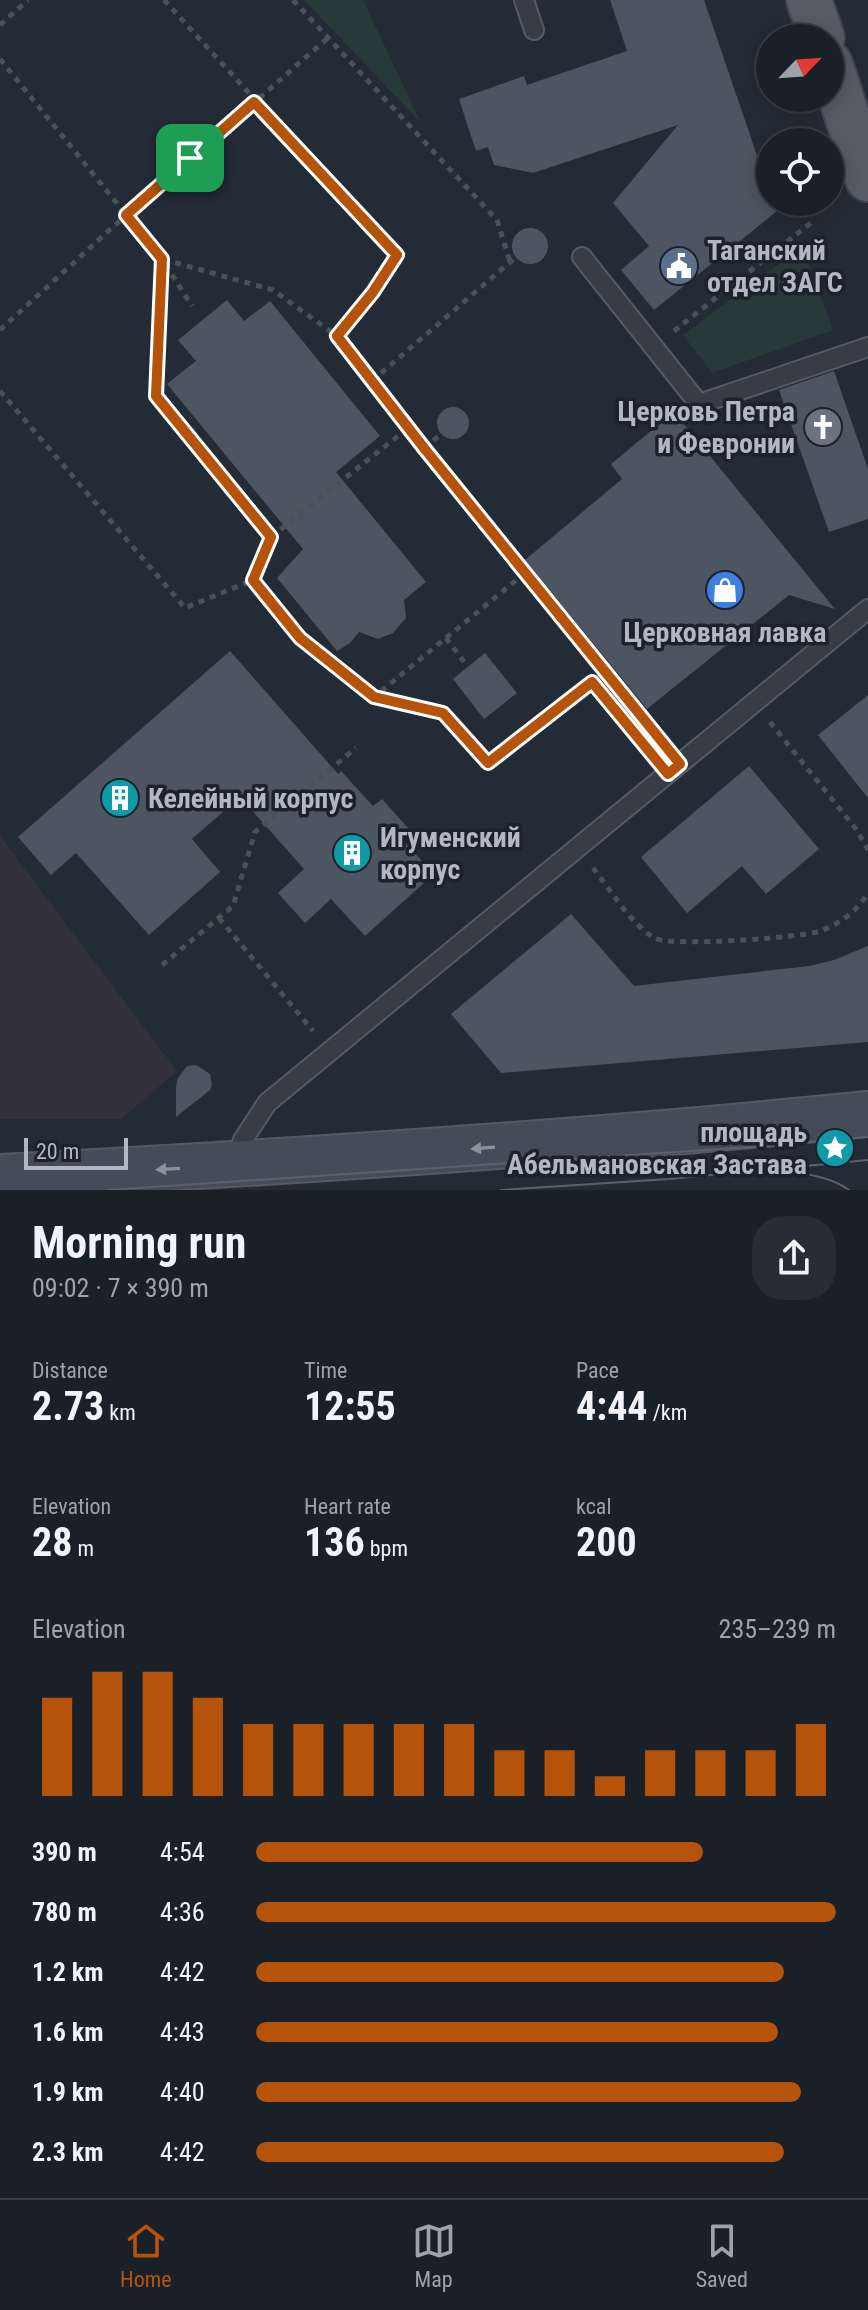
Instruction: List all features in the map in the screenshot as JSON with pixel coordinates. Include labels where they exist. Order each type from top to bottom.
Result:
[{"type":"main road","points":[[809,0],[817,24]]},
{"type":"main road","points":[[844,106],[868,179]]},
{"type":"main road","points":[[0,1177],[641,1137],[868,1114]]},
{"type":"lane","points":[[524,0],[534,30]]},
{"type":"lane","points":[[582,257],[699,404],[868,347]]},
{"type":"lane","points":[[234,1164],[243,1140],[267,1103],[868,609]]},
{"type":"path","points":[[0,25],[28,0]]},
{"type":"path","points":[[164,0],[397,255],[373,292],[337,336]]},
{"type":"path","points":[[293,0],[497,220],[510,262]]},
{"type":"path","points":[[0,330],[329,37]]},
{"type":"path","points":[[0,59],[162,259],[192,306]]},
{"type":"path","points":[[654,347],[812,222]]},
{"type":"path","points":[[372,381],[516,257]]},
{"type":"path","points":[[162,259],[273,290],[337,336],[604,672],[674,769]]},
{"type":"path","points":[[162,259],[156,396],[271,537]]},
{"type":"path","points":[[0,391],[185,608],[253,580],[271,537],[408,427]]},
{"type":"path","points":[[424,448],[441,434]]},
{"type":"path","points":[[300,514],[306,523]]},
{"type":"path","points":[[374,697],[525,573]]},
{"type":"path","points":[[253,580],[300,638],[374,697],[443,713],[488,763],[604,672]]},
{"type":"path","points":[[446,638],[468,667]]},
{"type":"path","points":[[592,682],[674,769]]},
{"type":"path","points":[[754,703],[856,829],[868,850]]},
{"type":"path","points":[[162,965],[233,906],[255,832],[356,748]]},
{"type":"path","points":[[578,850],[639,925],[656,939],[676,942],[808,934],[840,921],[855,910],[868,893]]},
{"type":"path","points":[[219,918],[331,1052]]},
{"type":"shaded area","points":[[304,0],[363,0],[421,123]]},
{"type":"shaded area","points":[[802,247],[833,330],[712,373],[683,335]]},
{"type":"shaded area","points":[[0,836],[177,1071],[121,1119],[0,1119]]},
{"type":"building","points":[[610,0],[704,0],[756,153],[756,216],[771,216],[654,310],[621,270],[649,246],[613,203],[678,125],[533,173],[494,165],[488,147],[476,151],[459,99],[524,76],[527,85],[627,51]]},
{"type":"building","points":[[530,228],[543,233],[548,246],[543,259],[530,264],[517,259],[512,246],[517,233]]},
{"type":"building","points":[[227,300],[244,321],[270,301],[380,436],[336,472],[426,582],[404,600],[406,618],[393,633],[378,639],[359,632],[350,643],[337,651],[277,578],[303,549],[167,384],[196,361],[178,340]]},
{"type":"building","name":"Церковь Петра и Февронии","points":[[834,371],[868,469],[868,519],[829,532],[779,390]]},
{"type":"building","points":[[453,407],[464,412],[469,423],[464,434],[453,439],[442,434],[437,423],[442,412]]},
{"type":"building","points":[[674,412],[835,609],[789,595],[647,709],[525,560],[622,479],[611,464]]},
{"type":"building","name":"Келейный корпус","points":[[230,651],[338,774],[341,771],[373,806],[382,799],[409,829],[400,837],[434,874],[365,936],[331,899],[305,923],[278,893],[304,869],[240,797],[192,839],[220,872],[149,935],[76,853],[51,875],[18,837]]},
{"type":"building","points":[[485,653],[517,693],[484,719],[453,679]]},
{"type":"building","points":[[868,695],[868,798],[818,735]]},
{"type":"building","points":[[749,766],[819,849],[766,894],[742,866],[687,913],[641,857]]},
{"type":"building","points":[[571,914],[634,986],[809,966],[868,946],[868,1042],[501,1073],[451,1014]]},
{"type":"building","points":[[196,1065],[210,1074],[212,1085],[210,1090],[176,1117],[178,1078],[187,1066]]},
{"type":"tram line","points":[[108,1190],[868,1137]]},
{"type":"tram line","points":[[501,1190],[669,1179],[868,1160]]},
{"type":"tram line","points":[[797,1173],[824,1178],[849,1190]]},
{"type":"place","name":"Таганский отдел ЗАГС","points":[[679,266]]},
{"type":"place","name":"Церковь Петра и Февронии","points":[[823,427]]},
{"type":"place","name":"Церковная лавка","points":[[725,590]]},
{"type":"place","name":"Келейный корпус","points":[[120,798]]},
{"type":"place","name":"Игуменский корпус","points":[[352,853]]},
{"type":"place","name":"площадь Абельмановская Застава","points":[[835,1148]]},
{"type":"route","points":[[254,102],[397,255],[373,292],[337,336],[680,764],[668,774],[592,682],[488,763],[443,713],[374,697],[300,638],[253,580],[271,537],[156,396],[162,259],[126,215],[190,158],[254,102]]}]
